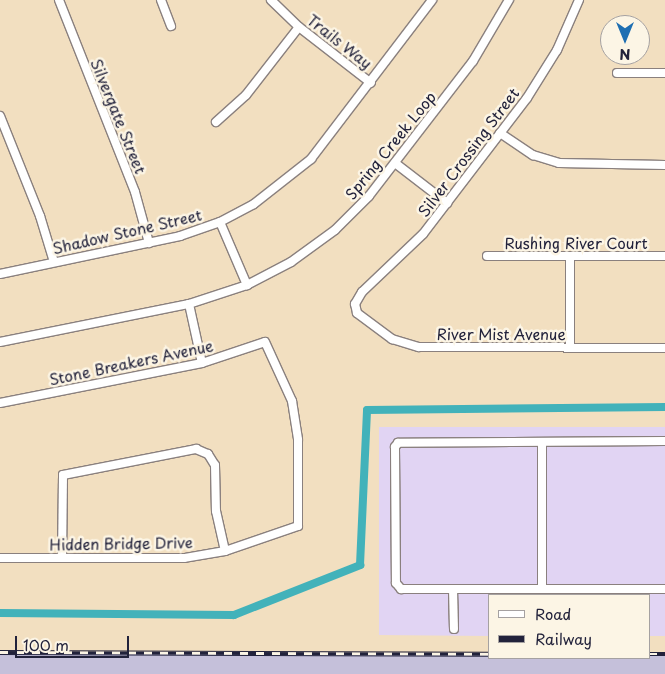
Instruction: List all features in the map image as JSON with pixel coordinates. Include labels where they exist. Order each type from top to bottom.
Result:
[{"type":"street","name":"Silvergate Street","points":[[59,0],[135,192],[149,243]]},
{"type":"street","points":[[161,0],[171,26]]},
{"type":"street","name":"Trails Way","points":[[270,0],[299,28],[371,82]]},
{"type":"street","name":"Shadow Stone Street","points":[[0,274],[149,243],[220,222],[254,204],[293,176],[327,140],[432,0]]},
{"type":"street","name":"Spring Creek Loop","points":[[0,342],[189,304],[247,285],[291,262],[335,230],[369,196],[473,61],[509,0]]},
{"type":"street","name":"Silver Crossing Street","points":[[355,304],[362,292],[416,241],[500,133],[543,74],[579,0]]},
{"type":"street","points":[[216,122],[246,96],[299,28]]},
{"type":"street","points":[[617,73],[665,73]]},
{"type":"street","points":[[0,116],[40,216],[54,262]]},
{"type":"street","points":[[500,133],[533,155],[559,163],[665,165]]},
{"type":"street","points":[[395,164],[447,203]]},
{"type":"street","points":[[220,222],[247,285]]},
{"type":"street","name":"Rushing River Court","points":[[487,256],[665,256]]},
{"type":"street","points":[[570,256],[570,348]]},
{"type":"street","points":[[189,304],[202,363]]},
{"type":"street","name":"River Mist Avenue","points":[[355,304],[357,313],[379,332],[420,347],[665,348]]},
{"type":"street","name":"Stone Breakers Avenue","points":[[0,403],[202,363],[265,342],[286,384],[296,422],[298,526]]},
{"type":"street","points":[[665,441],[396,445],[396,583],[401,589],[665,589]]},
{"type":"street","points":[[542,442],[542,589]]},
{"type":"street","points":[[62,558],[62,475],[196,449],[208,454],[215,465],[216,511],[225,551]]},
{"type":"street","name":"Hidden Bridge Drive","points":[[0,558],[184,558],[225,551],[298,526]]},
{"type":"street","points":[[453,589],[454,629]]},
{"type":"shaded area","points":[[379,427],[665,427],[665,636],[650,636],[650,594],[488,594],[488,636],[379,635]]},
{"type":"shaded area","points":[[0,652],[488,653],[488,659],[650,659],[650,654],[665,654],[665,674],[0,674]]},
{"type":"waterway","points":[[0,613],[234,615],[360,565],[367,410],[665,407]]},
{"type":"railway","points":[[0,652],[488,654]]},
{"type":"railway","points":[[650,654],[665,654]]}]
